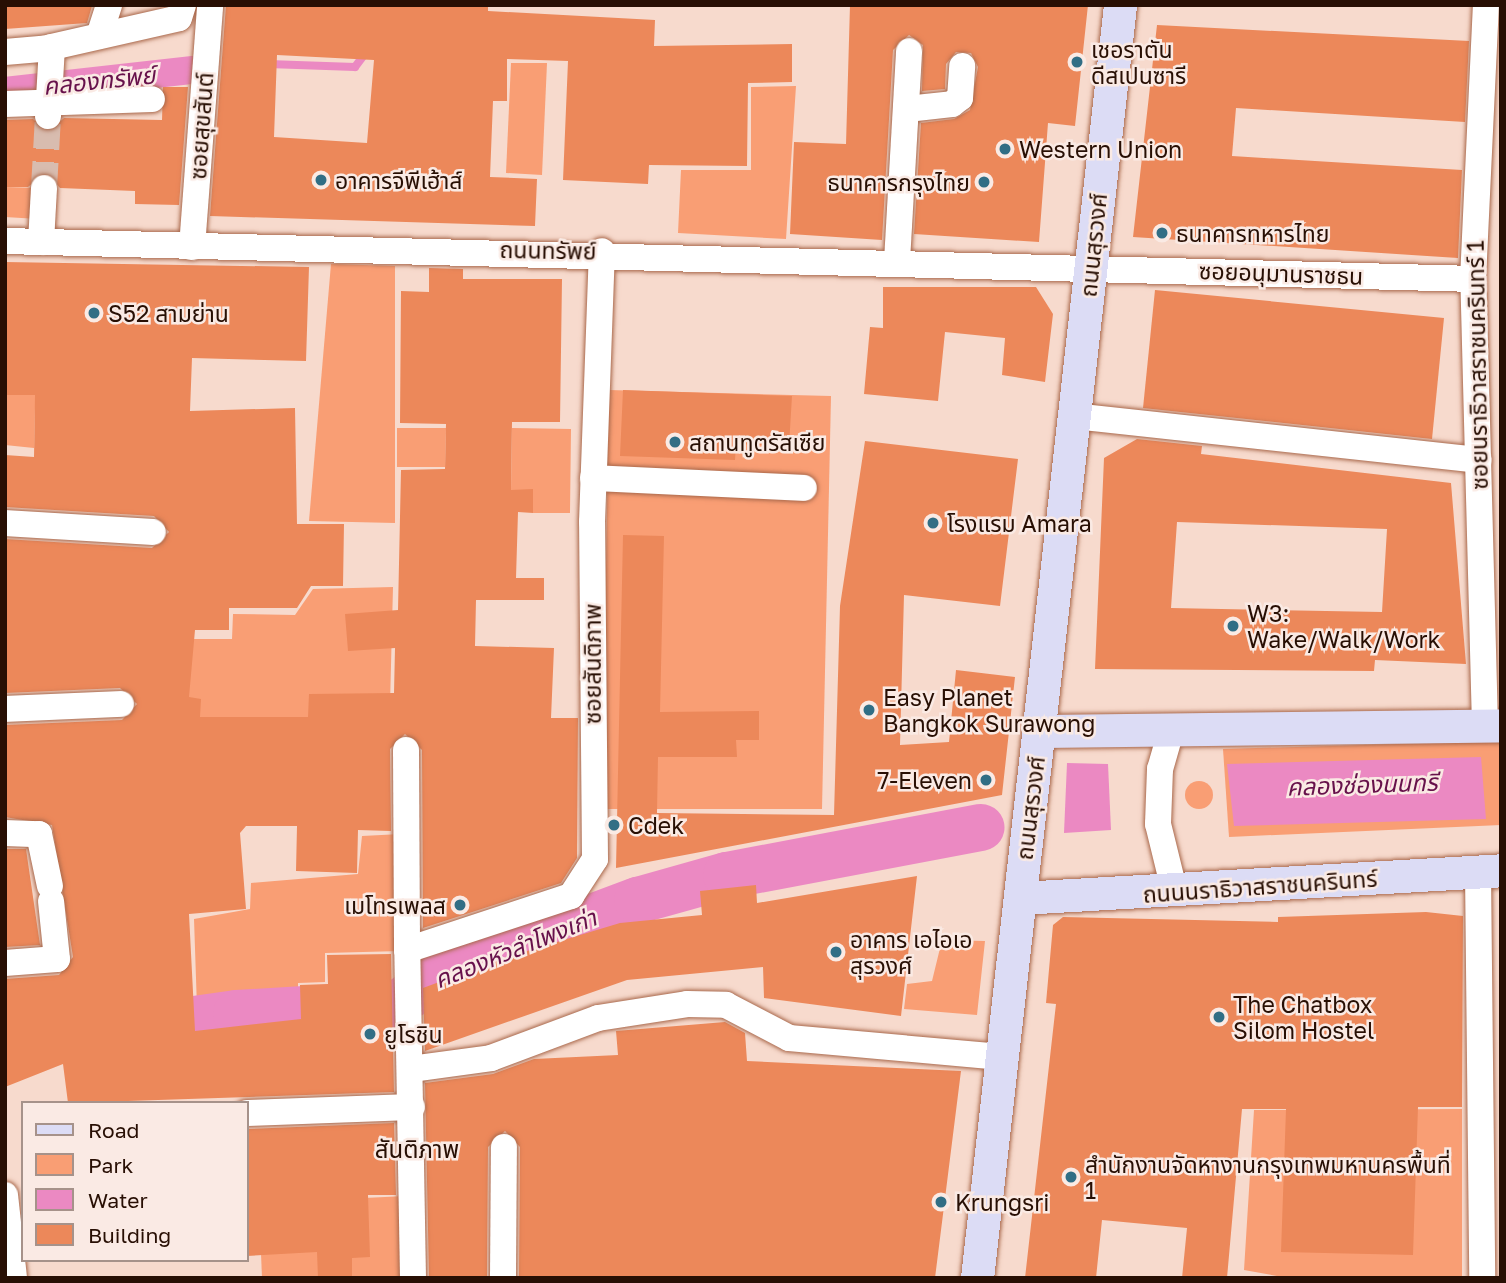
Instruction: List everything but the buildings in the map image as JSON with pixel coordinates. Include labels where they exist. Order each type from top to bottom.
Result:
[{"type":"main road","name":"ถนนสุรวงศ์","points":[[977,1278],[1120,5]]},
{"type":"main road","points":[[1040,731],[1493,725]]},
{"type":"main road","name":"ถนนนราธิวาสราชนครินทร์","points":[[1020,898],[1175,893],[1490,871]]},
{"type":"street","points":[[99,36],[109,5]]},
{"type":"street","points":[[5,52],[52,58],[99,36],[178,18],[183,5]]},
{"type":"street","name":"ซอยสุขสันต์","points":[[192,247],[210,5]]},
{"type":"street","name":"ซอยนราธิวาสราชนครินทร์ 1","points":[[1486,5],[1472,279],[1479,460],[1491,624],[1493,725]]},
{"type":"street","points":[[897,261],[909,51]]},
{"type":"street","points":[[49,106],[52,58]]},
{"type":"street","points":[[907,109],[952,104],[960,98],[962,66]]},
{"type":"street","points":[[5,104],[49,106],[152,99]]},
{"type":"street","points":[[41,242],[44,188]]},
{"type":"street","name":"ถนนทรัพย์","points":[[5,241],[192,247],[602,251],[1090,268]]},
{"type":"street","name":"ซอยสันติภาพ","points":[[407,959],[570,896],[595,859],[593,478],[602,251]]},
{"type":"street","name":"ซอยอนุมานราชธน","points":[[1090,268],[1472,279]]},
{"type":"street","points":[[1074,416],[1479,460]]},
{"type":"street","points":[[593,478],[804,488]]},
{"type":"street","points":[[5,523],[153,531]]},
{"type":"street","points":[[5,709],[121,704]]},
{"type":"street","points":[[1171,731],[1160,769],[1158,824],[1175,893]]},
{"type":"street","points":[[406,750],[413,1278]]},
{"type":"street","points":[[5,833],[39,834],[51,893],[57,959],[5,963]]},
{"type":"street","points":[[1482,1278],[1490,871]]},
{"type":"street","points":[[411,1069],[491,1058],[598,1018],[687,1004],[736,1009],[789,1038],[1001,1057]]},
{"type":"street","points":[[248,1113],[412,1107]]},
{"type":"street","points":[[503,1278],[504,1147]]},
{"type":"street","points":[[5,1195],[14,1278]]},
{"type":"green space","points":[[511,63],[547,63],[542,175],[506,173]]},
{"type":"green space","points":[[796,86],[786,239],[678,233],[681,170],[751,170],[751,87]]},
{"type":"green space","points":[[5,187],[40,188],[38,219],[5,217]]},
{"type":"green space","points":[[331,264],[395,266],[395,523],[309,521]]},
{"type":"green space","points":[[5,360],[36,366],[34,448],[5,445]]},
{"type":"green space","points":[[609,390],[831,396],[822,809],[602,809]]},
{"type":"green space","points":[[397,428],[446,428],[445,467],[397,467]]},
{"type":"green space","points":[[512,428],[571,429],[570,513],[533,513],[533,490],[511,490]]},
{"type":"green space","points":[[393,587],[389,744],[188,781],[156,639],[232,639],[233,614],[295,615],[313,589]]},
{"type":"green space","points":[[1501,741],[1501,825],[1229,837],[1223,749]]},
{"type":"green space","points":[[1199,781],[1209,785],[1213,795],[1209,805],[1199,809],[1189,805],[1185,795],[1189,785]]},
{"type":"green space","points":[[401,834],[401,951],[325,953],[325,982],[298,983],[298,999],[197,1008],[194,919],[250,909],[251,883],[358,874],[362,836]]},
{"type":"green space","points":[[942,940],[985,941],[977,1015],[904,1009],[907,984],[932,981]]},
{"type":"green space","points":[[1462,1109],[1462,1278],[1288,1278],[1244,1270],[1254,1110]]},
{"type":"green space","points":[[406,1196],[404,1278],[262,1278],[259,1203]]},
{"type":"water","name":"คลองช่องนนทรี","points":[[1481,757],[1486,819],[1234,826],[1227,764]]},
{"type":"water","points":[[1067,763],[1108,764],[1111,830],[1064,833]]},
{"type":"waterway","name":"คลองทรัพย์","points":[[268,64],[355,67],[367,51]]},
{"type":"waterway","name":"คลองทรัพย์","points":[[5,91],[193,70]]},
{"type":"waterway","name":"คลองหัวลำโพงเก่า","points":[[130,1028],[236,1013],[398,1003],[436,975],[637,900],[726,875],[981,827]]},
{"type":"tunnel","points":[[44,188],[48,116]]},
{"type":"place","name":"เชอราตัน ดีสเปนซารี","points":[[1077,62]]},
{"type":"place","name":"Western Union","points":[[1005,149]]},
{"type":"place","name":"อาคารจีพีเฮ้าส์","points":[[321,180]]},
{"type":"place","name":"ธนาคารกรุงไทย","points":[[984,182]]},
{"type":"place","name":"ธนาคารทหารไทย","points":[[1162,233]]},
{"type":"place","name":"S52 สามย่าน","points":[[94,313]]},
{"type":"place","name":"สถานทูตรัสเซีย","points":[[675,442]]},
{"type":"place","name":"โรงแรม Amara","points":[[933,523]]},
{"type":"place","name":"W3: Wake/Walk/Work","points":[[1233,626]]},
{"type":"place","name":"Easy Planet Bangkok Surawong","points":[[869,710]]},
{"type":"place","name":"7-Eleven","points":[[986,780]]},
{"type":"place","name":"Cdek","points":[[614,825]]},
{"type":"place","name":"เมโทรเพลส","points":[[460,905]]},
{"type":"place","name":"อาคาร เอไอเอ สุรวงศ์","points":[[836,952]]},
{"type":"place","name":"The Chatbox Silom Hostel","points":[[1219,1017]]},
{"type":"place","name":"ยูโรชิน","points":[[370,1034]]},
{"type":"place","name":"สำนักงานจัดหางานกรุงเทพมหานครพื้นที่ 1","points":[[1071,1177]]},
{"type":"place","name":"Krungsri","points":[[941,1202]]},
{"type":"district","name":"สันติภาพ","points":[[417,1149]]}]
